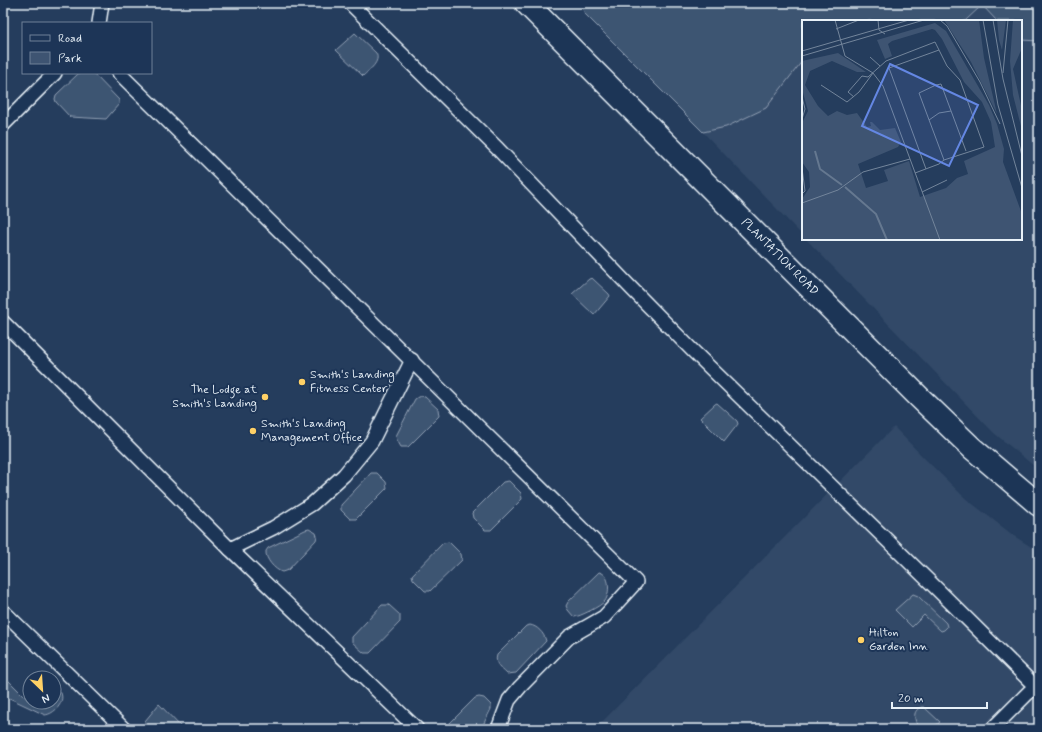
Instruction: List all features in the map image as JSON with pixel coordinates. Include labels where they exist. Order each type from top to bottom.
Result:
[{"type":"street","name":"PLANTATION ROAD","points":[[526,3],[920,398],[972,448],[1039,505]]},
{"type":"lane","points":[[99,22],[102,3]]},
{"type":"lane","points":[[350,3],[498,149],[694,352],[929,580],[1035,686],[992,729]]},
{"type":"lane","points":[[3,125],[54,74]]},
{"type":"lane","points":[[120,74],[636,582],[604,616],[569,637],[520,687],[509,700],[498,729]]},
{"type":"lane","points":[[3,322],[230,549],[417,729]]},
{"type":"lane","points":[[230,549],[272,528],[312,504],[344,475],[372,441],[412,360]]},
{"type":"lane","points":[[3,611],[124,729]]},
{"type":"shaded area","points":[[982,5],[996,20],[966,20]]},
{"type":"shaded area","points":[[1022,40],[1039,41],[1039,470],[994,433],[807,240],[1022,240]]},
{"type":"shaded area","points":[[802,61],[802,235],[703,132],[726,127],[766,108]]},
{"type":"shaded area","name":"Hilton Garden Inn","points":[[894,427],[965,498],[1014,536],[1039,552],[1039,729],[595,729]]},
{"type":"green space","points":[[580,3],[1039,3],[1039,41],[1022,40],[1022,20],[996,20],[982,5],[966,20],[802,20],[802,61],[766,108],[726,127],[703,132],[585,14]]},
{"type":"green space","points":[[355,33],[376,53],[377,56],[374,66],[363,76],[336,50]]},
{"type":"green space","points":[[78,74],[94,74],[119,100],[119,104],[106,119],[70,117],[56,102],[56,95]]},
{"type":"green space","points":[[592,278],[610,296],[594,315],[572,294]]},
{"type":"green space","points":[[421,396],[425,397],[438,409],[439,416],[408,447],[401,447],[396,436],[415,399]]},
{"type":"green space","points":[[717,403],[737,421],[738,424],[724,442],[700,418]]},
{"type":"green space","points":[[371,473],[377,473],[386,482],[387,488],[356,519],[350,519],[341,510],[341,505]]},
{"type":"green space","points":[[509,481],[521,493],[522,499],[491,530],[485,530],[473,518],[472,513],[503,482]]},
{"type":"green space","points":[[309,529],[316,533],[316,540],[288,570],[282,572],[274,567],[266,554],[268,548]]},
{"type":"green space","points":[[449,542],[461,554],[462,560],[430,591],[425,591],[413,579],[412,575],[443,543]]},
{"type":"green space","points":[[599,572],[606,576],[608,585],[607,598],[599,606],[574,617],[566,606],[568,602]]},
{"type":"green space","points":[[913,594],[918,596],[946,623],[947,627],[944,630],[941,631],[924,615],[912,627],[895,610]]},
{"type":"green space","points":[[382,605],[389,605],[400,615],[400,622],[370,653],[364,653],[352,642],[352,637]]},
{"type":"green space","points":[[530,625],[540,630],[546,641],[516,673],[507,674],[497,663],[497,655],[526,626]]},
{"type":"green space","points":[[3,675],[22,694],[22,704],[3,695]]},
{"type":"green space","points":[[475,698],[484,698],[491,705],[491,709],[481,729],[446,729],[447,726]]},
{"type":"green space","points":[[159,704],[182,728],[181,729],[147,728],[145,721]]},
{"type":"green space","points":[[921,707],[924,707],[940,722],[932,729],[919,729],[915,720],[915,714]]},
{"type":"green space","points":[[34,710],[55,710],[52,713],[45,715]]},
{"type":"place","name":"Smith's Landing Fitness Center","points":[[302,382]]},
{"type":"place","name":"The Lodge at Smith's Landing","points":[[265,397]]},
{"type":"place","name":"Smith's Landing Management Office","points":[[253,431]]},
{"type":"place","name":"Hilton Garden Inn","points":[[861,640]]}]
